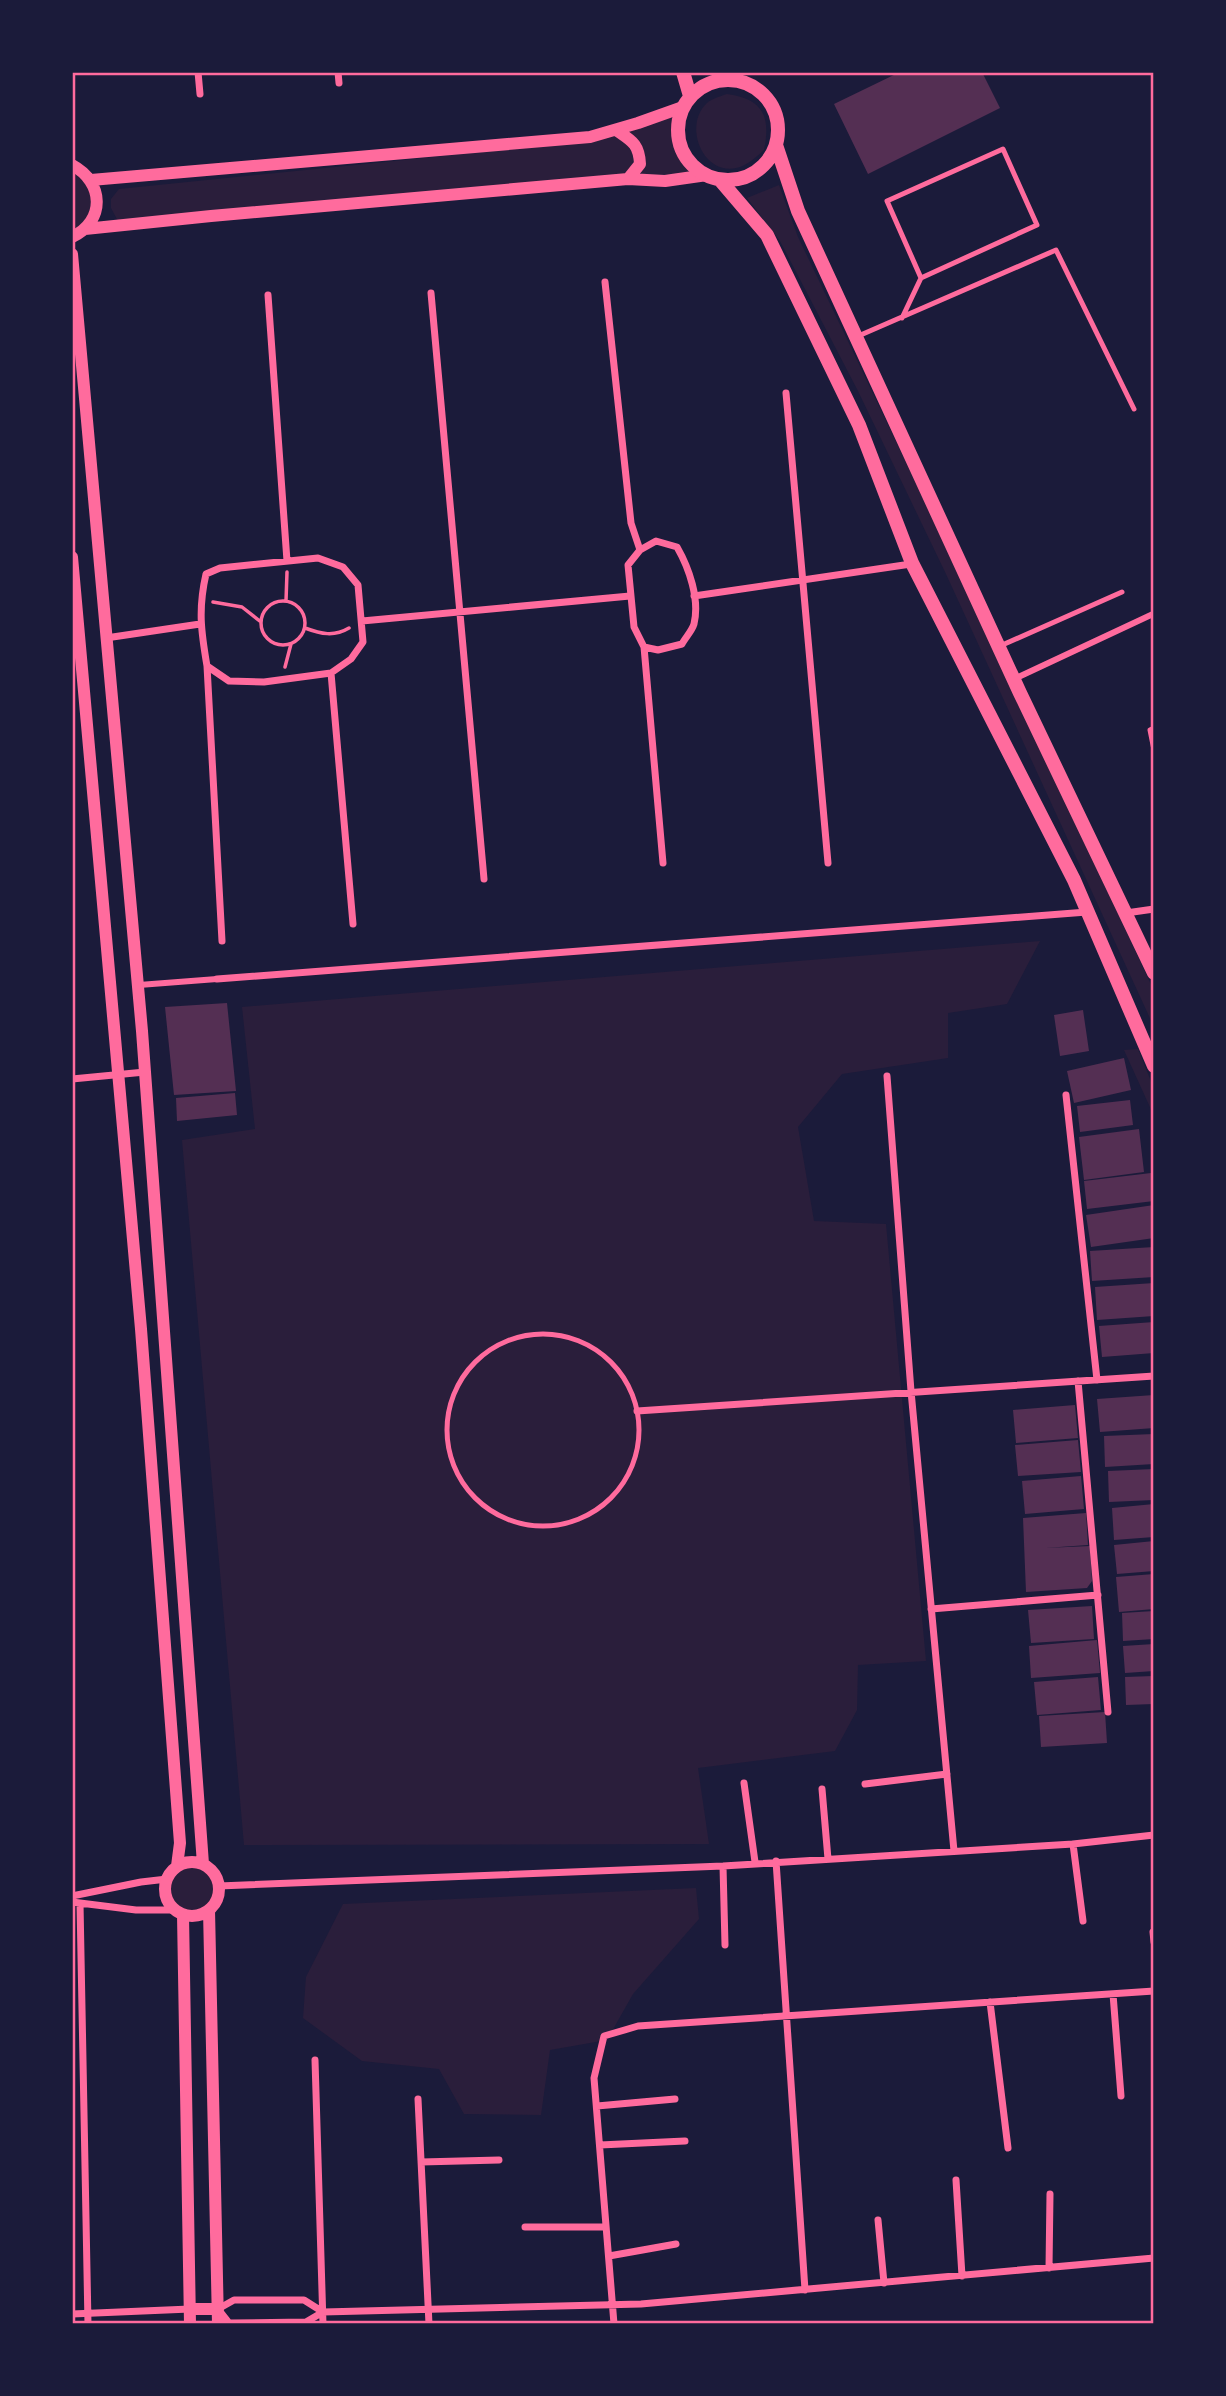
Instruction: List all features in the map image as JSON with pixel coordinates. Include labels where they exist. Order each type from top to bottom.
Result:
[{"type":"main road","points":[[683,72],[686,102]]},
{"type":"main road","points":[[714,178],[735,180],[749,176],[761,169],[776,145],[778,131],[775,111],[768,99],[744,77],[710,82],[686,102],[678,121],[679,142],[689,161],[714,178],[767,235],[859,425],[912,564],[1068,868],[1154,1066]]},
{"type":"main road","points":[[776,145],[798,211],[999,647],[1154,973]]},
{"type":"street","points":[[198,72],[200,94]]},
{"type":"street","points":[[338,72],[339,83]]},
{"type":"street","points":[[91,180],[590,137],[616,130],[686,102]]},
{"type":"street","points":[[616,130],[633,142],[639,151],[640,164],[628,179]]},
{"type":"street","points":[[72,165],[82,170],[91,180],[96,192],[97,206],[93,218],[77,234],[72,254],[138,985],[203,1864]]},
{"type":"street","points":[[77,234],[223,215],[628,179],[665,181],[714,178]]},
{"type":"street","points":[[605,282],[631,523],[640,550]]},
{"type":"street","points":[[431,293],[484,879]]},
{"type":"street","points":[[268,295],[287,561]]},
{"type":"street","points":[[786,393],[828,863]]},
{"type":"street","points":[[644,647],[658,650],[682,643],[694,625],[694,596],[687,565],[677,547],[656,541],[640,550],[628,565],[634,627],[644,647],[663,863]]},
{"type":"street","points":[[72,556],[76,648],[142,1329],[180,1843],[177,1866],[167,1879],[166,1896],[179,1912],[190,2324]]},
{"type":"street","points":[[207,666],[229,681],[282,679],[331,673],[351,659],[363,642],[358,585],[343,567],[318,558],[220,568],[206,574],[200,600],[200,624],[207,666],[222,942]]},
{"type":"street","points":[[694,596],[912,564]]},
{"type":"street","points":[[362,621],[630,596]]},
{"type":"street","points":[[1014,679],[1153,614]]},
{"type":"street","points":[[106,638],[200,624]]},
{"type":"street","points":[[331,673],[353,924]]},
{"type":"street","points":[[1125,913],[1154,909]]},
{"type":"street","points":[[138,985],[1088,912]]},
{"type":"street","points":[[72,1080],[145,1072]]},
{"type":"street","points":[[887,1076],[911,1391],[954,1851]]},
{"type":"street","points":[[1066,1095],[1097,1380]]},
{"type":"street","points":[[637,1412],[1154,1376]]},
{"type":"street","points":[[1078,1381],[1108,1712]]},
{"type":"street","points":[[931,1609],[1098,1595]]},
{"type":"street","points":[[865,1784],[947,1774]]},
{"type":"street","points":[[744,1783],[755,1862]]},
{"type":"street","points":[[822,1789],[828,1859]]},
{"type":"street","points":[[219,1886],[723,1866],[1073,1844],[1154,1835]]},
{"type":"street","points":[[1073,1844],[1083,1921]]},
{"type":"street","points":[[776,1861],[806,2290]]},
{"type":"street","points":[[88,2324],[76,1903],[201,1914],[209,1910],[215,1903],[219,1886],[211,1870],[195,1862],[177,1866]]},
{"type":"street","points":[[723,1866],[725,1945]]},
{"type":"street","points":[[72,1896],[167,1879]]},
{"type":"street","points":[[209,1910],[218,2324]]},
{"type":"street","points":[[1153,1932],[1154,1942]]},
{"type":"street","points":[[614,2324],[594,2078],[604,2036],[638,2026],[1154,1992]]},
{"type":"street","points":[[1114,1994],[1121,2096]]},
{"type":"street","points":[[989,2002],[1008,2148]]},
{"type":"street","points":[[315,2060],[323,2324]]},
{"type":"street","points":[[418,2099],[429,2324]]},
{"type":"street","points":[[597,2106],[675,2099]]},
{"type":"street","points":[[600,2145],[685,2141]]},
{"type":"street","points":[[421,2162],[499,2160]]},
{"type":"street","points":[[957,2180],[962,2276]]},
{"type":"street","points":[[1049,2268],[1050,2194]]},
{"type":"street","points":[[878,2220],[884,2283]]},
{"type":"street","points":[[525,2227],[606,2227]]},
{"type":"street","points":[[609,2256],[676,2244]]},
{"type":"street","points":[[218,2309],[229,2323],[306,2322],[323,2312],[612,2305],[1154,2259]]},
{"type":"street","points":[[72,2314],[218,2309],[234,2300],[304,2300],[323,2312]]},
{"type":"lane","points":[[902,318],[921,278],[1037,225],[1003,149],[887,201],[921,278]]},
{"type":"lane","points":[[856,337],[1056,250],[1134,409]]},
{"type":"lane","points":[[999,647],[1122,592]]},
{"type":"lane","points":[[1154,729],[1150,730],[1154,750]]},
{"type":"lane","points":[[541,1333],[564,1335],[585,1343],[603,1355],[619,1371],[631,1390],[637,1412],[639,1434],[627,1477],[614,1495],[597,1510],[566,1523],[533,1526],[511,1521],[491,1511],[474,1497],[460,1479],[451,1459],[447,1414],[464,1373],[489,1350],[519,1336],[541,1333]]},
{"type":"path","points":[[286,601],[287,561]]},
{"type":"path","points":[[200,600],[242,607],[261,622]]},
{"type":"path","points":[[286,601],[299,608],[305,628],[302,635],[284,646],[270,641],[261,622],[266,609],[286,601]]},
{"type":"path","points":[[305,628],[321,634],[339,634],[362,621]]},
{"type":"path","points":[[282,679],[291,644]]},
{"type":"shaded area","points":[[727,94],[749,100],[762,111],[765,119],[764,150],[748,163],[736,168],[724,168],[714,164],[700,146],[697,135],[700,112],[709,102]]},
{"type":"shaded area","points":[[673,115],[675,153],[694,174],[635,175],[643,168],[626,131]]},
{"type":"shaded area","points":[[614,136],[626,143],[634,155],[632,167],[625,175],[118,221],[111,208],[111,199],[119,189],[561,144]]},
{"type":"shaded area","points":[[72,169],[92,192],[89,216],[72,233]]},
{"type":"shaded area","points":[[779,185],[798,237],[983,623],[1154,991],[1154,1027],[946,574],[858,391],[780,241],[747,198]]},
{"type":"shaded area","points":[[1040,941],[1007,1004],[948,1013],[948,1058],[842,1074],[798,1127],[814,1221],[886,1224],[926,1661],[858,1665],[857,1710],[835,1751],[698,1768],[709,1844],[244,1845],[182,1140],[255,1129],[242,1007]]},
{"type":"shaded area","points":[[1138,1049],[1154,1089],[1154,1116],[1124,1050]]},
{"type":"shaded area","points":[[192,1866],[208,1873],[215,1889],[208,1905],[192,1912],[176,1905],[169,1889],[176,1873]]},
{"type":"shaded area","points":[[696,1888],[699,1919],[633,1994],[607,2040],[550,2050],[541,2115],[464,2114],[439,2069],[362,2061],[303,2018],[306,1977],[343,1904]]},
{"type":"building","points":[[900,72],[982,72],[1000,108],[868,174],[834,104]]},
{"type":"building","points":[[227,1003],[236,1091],[174,1095],[165,1007]]},
{"type":"building","points":[[1083,1010],[1089,1051],[1060,1056],[1054,1015]]},
{"type":"building","points":[[1124,1058],[1131,1090],[1074,1103],[1067,1071]]},
{"type":"building","points":[[235,1093],[237,1115],[177,1121],[176,1098]]},
{"type":"building","points":[[1130,1100],[1133,1125],[1080,1132],[1077,1106]]},
{"type":"building","points":[[1139,1129],[1144,1172],[1084,1180],[1079,1137]]},
{"type":"building","points":[[1151,1173],[1154,1201],[1087,1209],[1084,1181]]},
{"type":"building","points":[[1154,1205],[1154,1238],[1091,1247],[1086,1215]]},
{"type":"building","points":[[1154,1247],[1154,1277],[1092,1281],[1090,1251]]},
{"type":"building","points":[[1154,1283],[1154,1316],[1097,1320],[1095,1287]]},
{"type":"building","points":[[1154,1322],[1154,1353],[1102,1357],[1099,1326]]},
{"type":"building","points":[[1154,1395],[1154,1428],[1100,1432],[1097,1399]]},
{"type":"building","points":[[1075,1405],[1078,1438],[1016,1443],[1013,1410]]},
{"type":"building","points":[[1154,1434],[1154,1464],[1105,1467],[1104,1436]]},
{"type":"building","points":[[1078,1440],[1081,1472],[1018,1476],[1015,1445]]},
{"type":"building","points":[[1154,1469],[1154,1500],[1109,1502],[1108,1471]]},
{"type":"building","points":[[1081,1476],[1084,1509],[1025,1514],[1022,1481]]},
{"type":"building","points":[[1154,1504],[1154,1537],[1114,1540],[1112,1508]]},
{"type":"building","points":[[1086,1513],[1088,1545],[1045,1548],[1090,1546],[1092,1581],[1087,1588],[1026,1592],[1023,1518]]},
{"type":"building","points":[[1154,1541],[1154,1571],[1117,1574],[1114,1545]]},
{"type":"building","points":[[1154,1574],[1154,1609],[1119,1612],[1116,1577]]},
{"type":"building","points":[[1092,1606],[1094,1639],[1031,1643],[1028,1610]]},
{"type":"building","points":[[1154,1611],[1154,1639],[1123,1641],[1122,1613]]},
{"type":"building","points":[[1097,1640],[1100,1673],[1031,1678],[1029,1646]]},
{"type":"building","points":[[1154,1644],[1154,1671],[1125,1673],[1123,1646]]},
{"type":"building","points":[[1154,1676],[1154,1704],[1126,1705],[1125,1677]]},
{"type":"building","points":[[1098,1677],[1101,1710],[1037,1715],[1034,1682]]},
{"type":"building","points":[[1105,1712],[1107,1743],[1041,1747],[1039,1716]]}]
